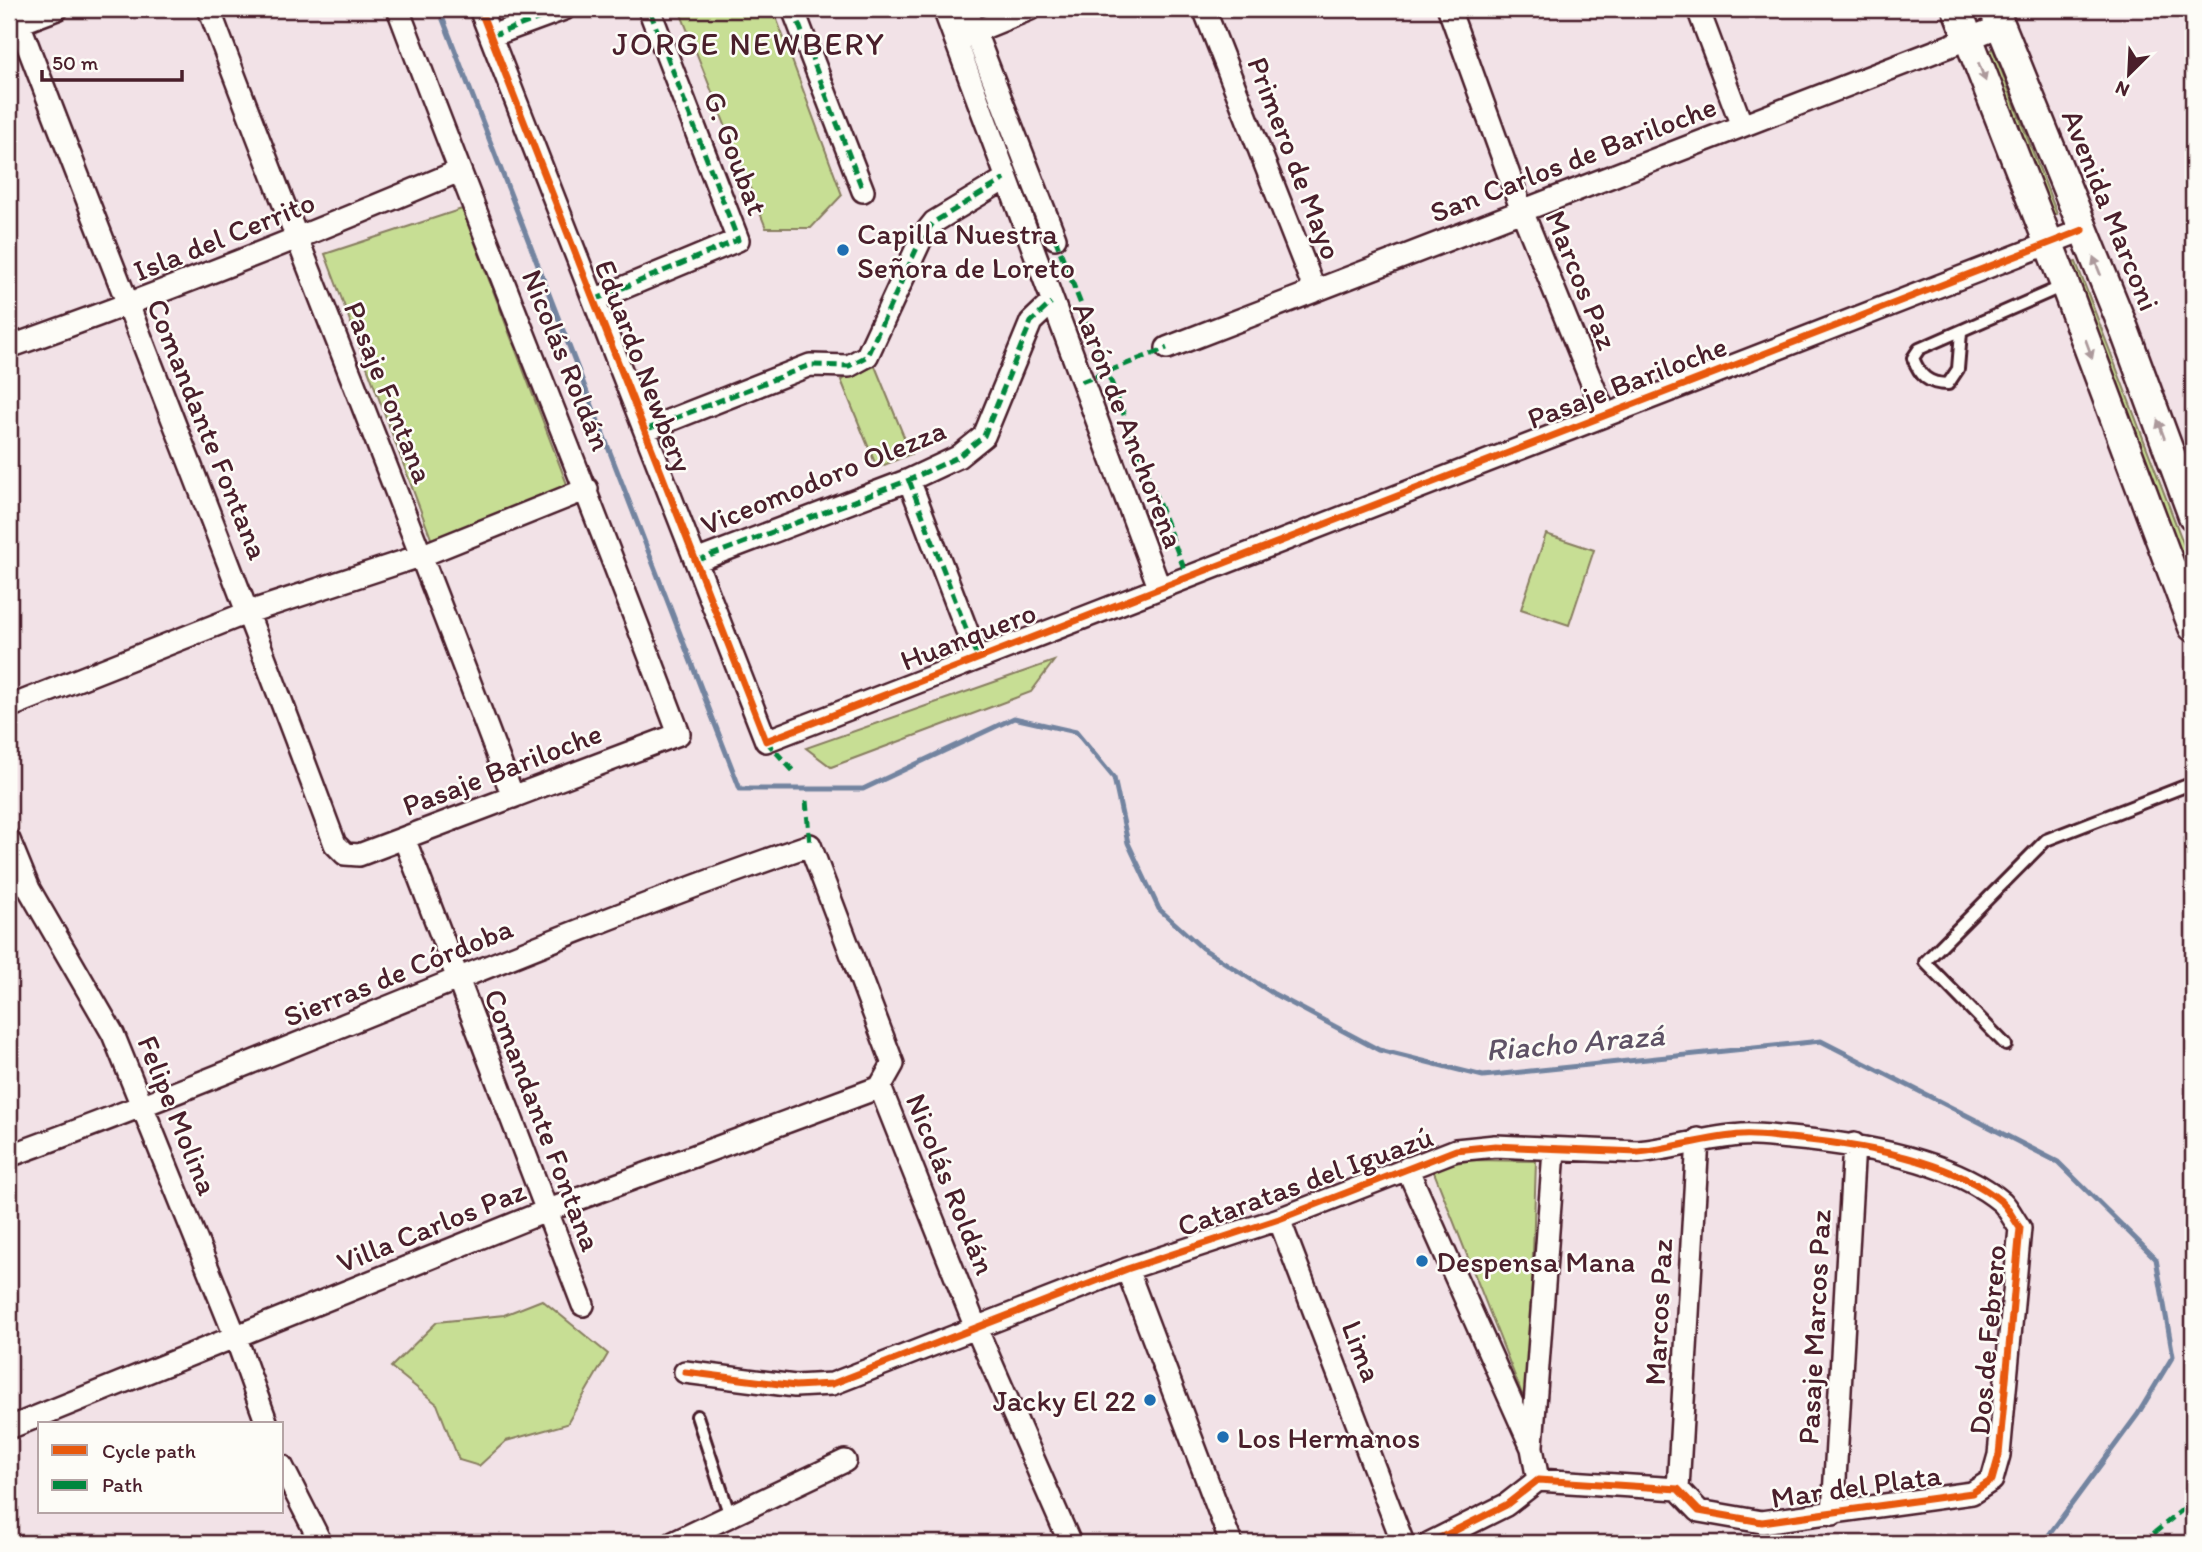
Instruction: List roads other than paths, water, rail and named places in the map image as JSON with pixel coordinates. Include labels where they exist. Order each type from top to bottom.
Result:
[{"type":"main road","points":[[1957,9],[2049,243],[2193,627]]},
{"type":"main road","name":"Avenida Marconi","points":[[1997,18],[2124,329],[2193,516]]},
{"type":"street","points":[[14,25],[57,9]]},
{"type":"street","name":"Pasaje Fontana","points":[[209,9],[296,240],[423,555],[513,797]]},
{"type":"street","name":"Nicolás Roldán","points":[[398,9],[459,171],[587,489],[679,734]]},
{"type":"street","name":"Eduardo Newbery","points":[[480,9],[766,741]]},
{"type":"street","points":[[491,36],[564,9]]},
{"type":"street","name":"G. Goubat","points":[[594,300],[738,240],[649,9]]},
{"type":"street","points":[[793,9],[863,191]]},
{"type":"street","name":"Aarón de Anchorena","points":[[944,9],[965,35],[1005,179],[1159,587]]},
{"type":"street","points":[[965,9],[965,35],[1055,238]]},
{"type":"street","points":[[965,35],[1030,9]]},
{"type":"street","name":"Primero de Mayo","points":[[1204,9],[1315,290]]},
{"type":"street","name":"Marcos Paz","points":[[1449,9],[1522,211],[1605,415]]},
{"type":"street","points":[[1698,9],[1742,126]]},
{"type":"street","name":"San Carlos de Bariloche","points":[[1167,348],[1969,39],[1997,18]]},
{"type":"street","name":"Comandante Fontana","points":[[14,25],[249,612],[335,844],[345,854]]},
{"type":"street","name":"Isla del Cerrito","points":[[9,347],[127,306],[296,240],[459,171]]},
{"type":"street","points":[[645,430],[810,365],[849,366],[867,356],[922,237],[934,222],[1005,179]]},
{"type":"street","name":"Pasaje Bariloche","points":[[1187,576],[2083,230]]},
{"type":"street","name":"Viceomodoro Olezza","points":[[696,561],[909,480],[958,457],[984,436],[1031,322],[1051,303]]},
{"type":"street","points":[[909,480],[977,657]]},
{"type":"street","points":[[9,707],[249,612],[423,555],[587,489]]},
{"type":"street","name":"Huanquero","points":[[766,741],[1187,576]]},
{"type":"street","name":"Pasaje Bariloche","points":[[345,854],[359,855],[679,734]]},
{"type":"street","name":"Comandante Fontana","points":[[404,838],[456,981],[583,1305]]},
{"type":"street","name":"Felipe Molina","points":[[9,840],[29,889],[113,1034],[236,1338],[266,1422]]},
{"type":"street","name":"Nicolás Roldán","points":[[810,845],[893,1064],[880,1087],[976,1328],[1070,1543]]},
{"type":"street","name":"Sierras de Córdoba","points":[[9,1156],[144,1107],[456,981],[810,845]]},
{"type":"street","name":"Villa Carlos Paz","points":[[9,1429],[546,1211],[880,1087]]},
{"type":"street","name":"Cataratas del Iguazú","points":[[685,1372],[796,1386],[832,1384],[1127,1269],[1279,1219],[1456,1150],[1495,1146],[1554,1151],[1648,1151],[1698,1139],[1746,1134],[1854,1144],[1895,1154],[1977,1184],[2004,1204],[2020,1228]]},
{"type":"street","name":"Marcos Paz","points":[[1678,1489],[1698,1139]]},
{"type":"street","name":"Pasaje Marcos Paz","points":[[1833,1514],[1854,1144]]},
{"type":"street","points":[[1532,1448],[1554,1151]]},
{"type":"street","points":[[1407,1168],[1532,1448],[1538,1480]]},
{"type":"street","name":"Lima","points":[[1279,1219],[1403,1543]]},
{"type":"street","name":"Dos de Febrero","points":[[1999,1455],[2020,1228]]},
{"type":"street","points":[[1127,1269],[1231,1543]]},
{"type":"street","name":"Mar del Plata","points":[[1678,1489],[1699,1511],[1762,1522],[1972,1493],[1992,1480],[1999,1455]]},
{"type":"street","points":[[673,1543],[845,1461]]},
{"type":"street","points":[[284,1469],[321,1543]]},
{"type":"street","points":[[1430,1543],[1506,1505],[1538,1480],[1678,1489]]},
{"type":"lane","points":[[1961,332],[1958,369],[1948,384],[1935,384],[1919,374],[1913,358],[1919,349],[2065,285]]},
{"type":"lane","points":[[2006,1045],[1925,962],[2046,840],[2193,783]]},
{"type":"lane","points":[[697,1416],[730,1516]]},
{"type":"waterway","name":"Riacho Arazá","points":[[439,9],[740,789],[863,789],[1014,718],[1076,732],[1114,778],[1128,843],[1159,909],[1202,948],[1274,994],[1379,1050],[1483,1076],[1821,1041],[2058,1162],[2156,1259],[2173,1356],[2138,1414],[2043,1543]]},
{"type":"place","name":"Capilla Nuestra Señora de Loreto","points":[[843,250]]},
{"type":"place","name":"Despensa Mana","points":[[1422,1261]]},
{"type":"place","name":"Jacky El 22","points":[[1150,1400]]},
{"type":"place","name":"Los Hermanos","points":[[1223,1437]]},
{"type":"district","name":"JORGE NEWBERY","points":[[749,44]]}]
